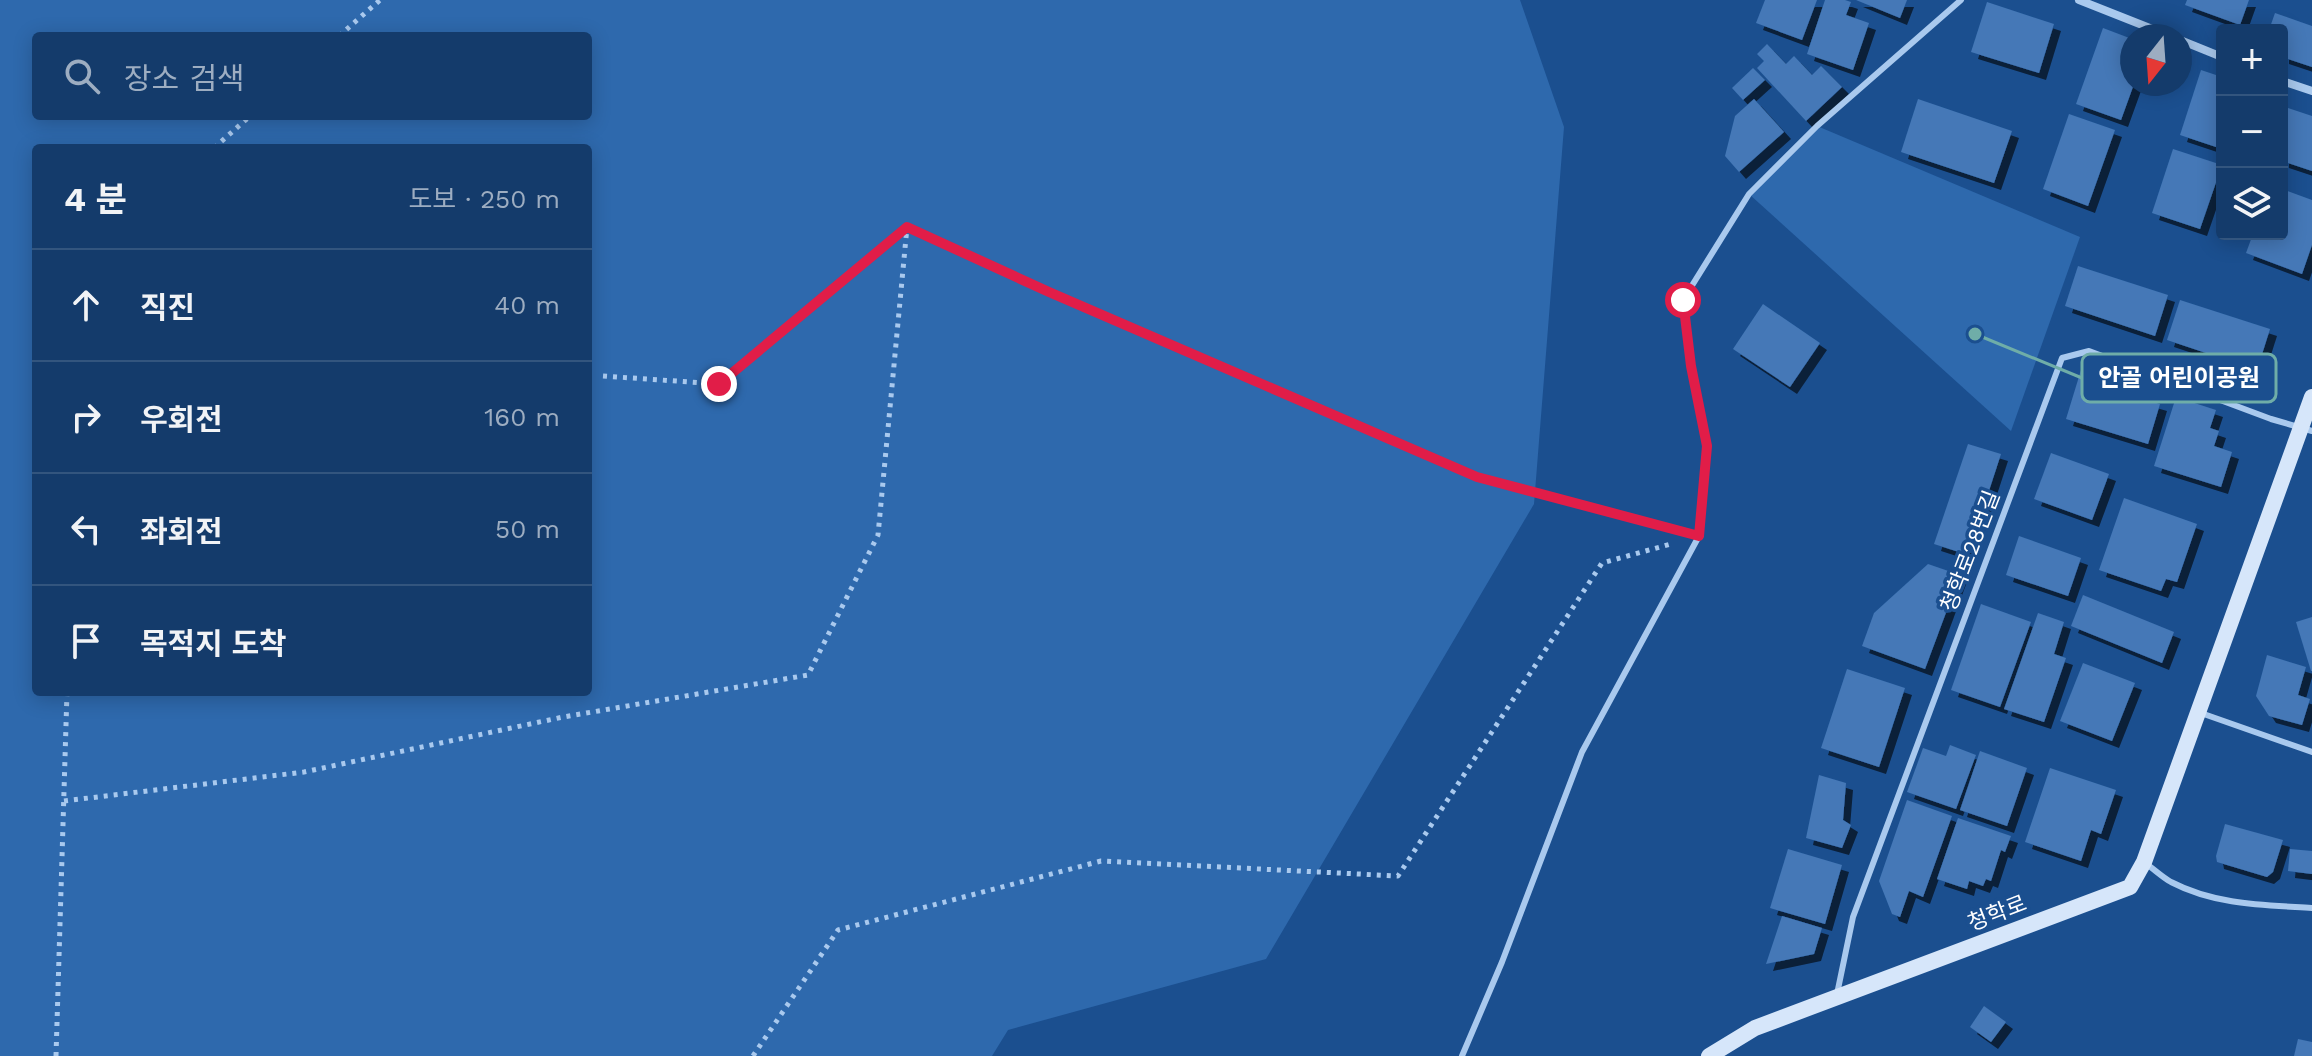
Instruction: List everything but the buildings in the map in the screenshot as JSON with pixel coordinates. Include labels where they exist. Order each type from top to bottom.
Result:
[{"type":"street","points":[[2079,0],[2140,24]]},
{"type":"street","points":[[2192,45],[2216,55]]},
{"type":"street","points":[[2288,83],[2312,91]]},
{"type":"street","name":"청학로","points":[[1709,1056],[1755,1028],[2130,887],[2144,862],[2306,429],[2312,397]]},
{"type":"lane","points":[[1462,1056],[1502,962],[1582,752],[1699,536],[1707,446],[1691,366],[1683,300],[1749,194],[1817,126],[1961,0]]},
{"type":"lane","name":"청학로28번길","points":[[1836,998],[1853,917],[2062,358],[2089,351],[2271,419],[2306,429]]},
{"type":"lane","points":[[2198,712],[2312,752]]},
{"type":"lane","points":[[2144,862],[2171,881],[2214,898],[2238,904],[2312,908]]},
{"type":"path","points":[[344,32],[380,0]]},
{"type":"path","points":[[218,144],[246,120]]},
{"type":"path","points":[[907,227],[1049,292],[1477,477],[1699,536]]},
{"type":"path","points":[[603,376],[719,384],[907,227]]},
{"type":"path","points":[[64,801],[304,772],[563,717],[808,675],[878,535],[907,227]]},
{"type":"path","points":[[753,1056],[838,930],[1101,861],[1398,876],[1602,563],[1699,536]]},
{"type":"path","points":[[56,1056],[67,696]]},
{"type":"shaded area","points":[[0,0],[1520,0],[1564,127],[1534,504],[1266,959],[1008,1030],[992,1056],[0,1056]]},
{"type":"shaded area","points":[[1817,126],[2080,237],[2011,431],[1749,194]]},
{"type":"place","name":"안골 어린이공원","points":[[1975,334]]},
{"type":"route","points":[[719,384],[907,227],[1049,292],[1477,477],[1699,536],[1707,446],[1691,366],[1683,300]]}]
